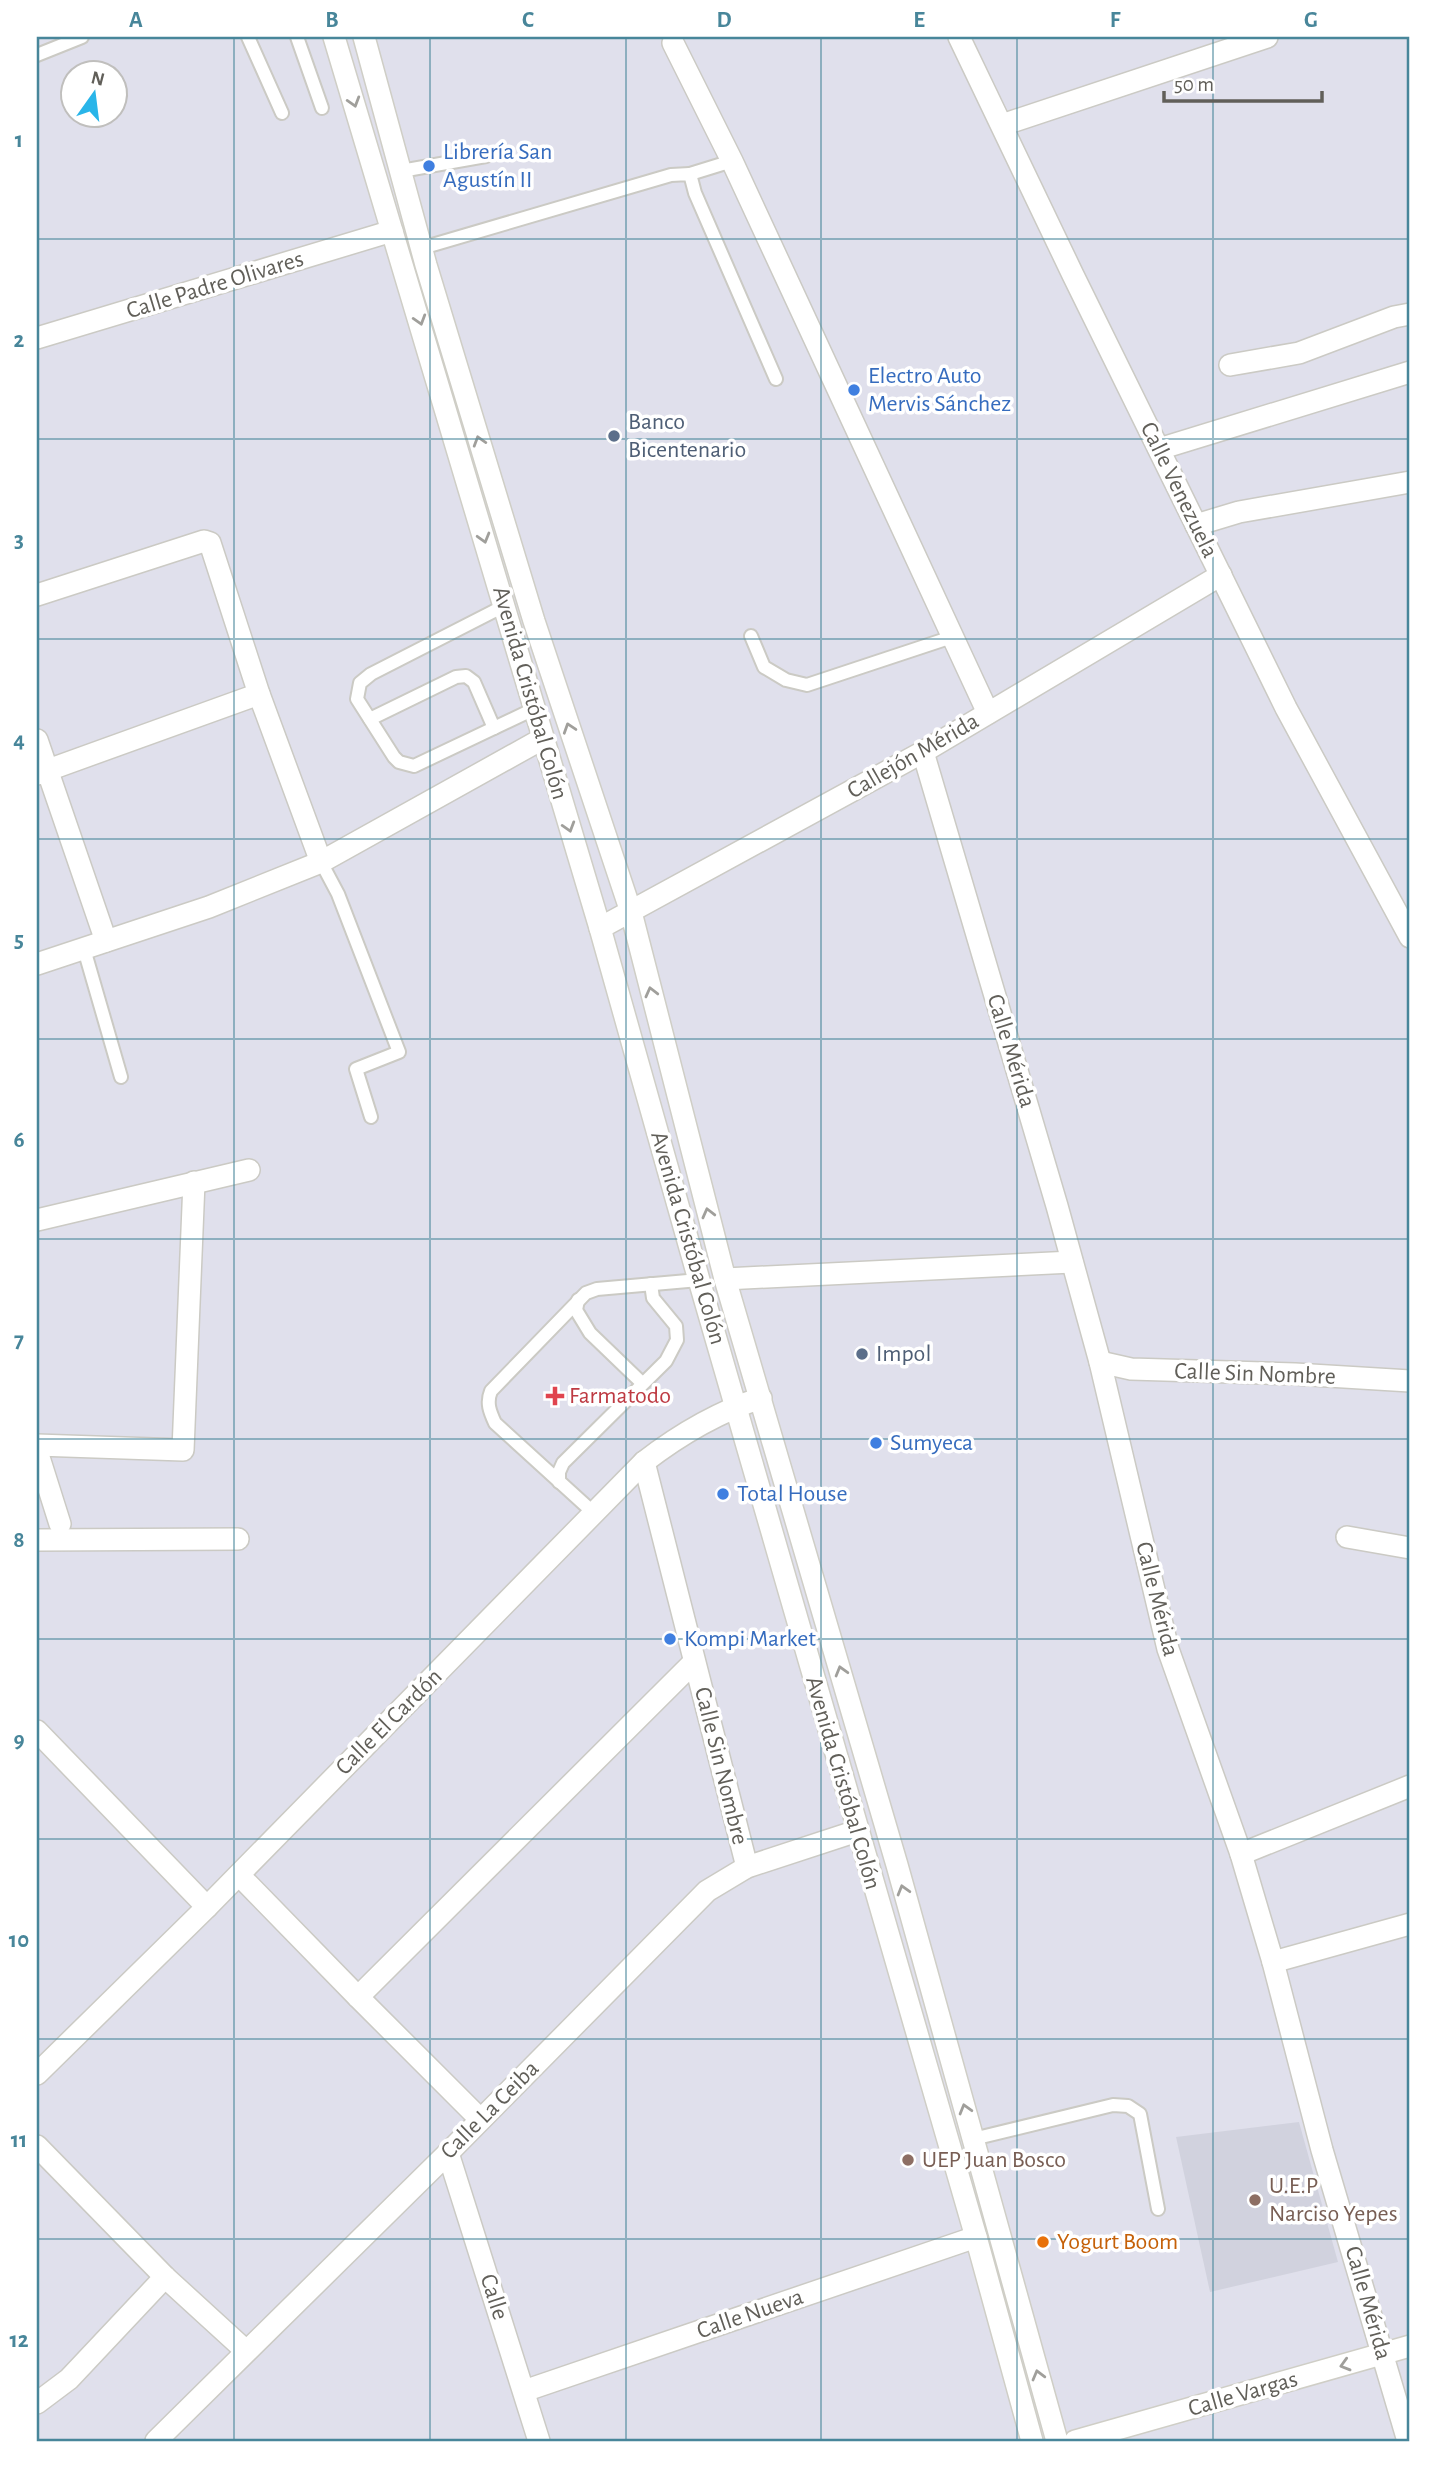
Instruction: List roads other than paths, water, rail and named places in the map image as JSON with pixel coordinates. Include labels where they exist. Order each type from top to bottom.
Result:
[{"type":"street","name":"Avenida Cristóbal Colón","points":[[334,37],[600,928],[856,1831],[976,2237],[1032,2441]]},
{"type":"street","name":"Avenida Cristóbal Colón","points":[[364,37],[422,248],[534,621],[631,912],[725,1279],[848,1695],[1057,2441]]},
{"type":"street","name":"Calle Venezuela","points":[[959,37],[1286,708],[1410,937]]},
{"type":"street","points":[[1002,125],[1268,37]]},
{"type":"street","points":[[673,43],[732,161],[988,713]]},
{"type":"street","name":"Calle Padre Olivares","points":[[37,338],[392,231]]},
{"type":"street","points":[[1230,365],[1299,353],[1410,313]]},
{"type":"street","points":[[1159,449],[1410,372]]},
{"type":"street","points":[[1196,525],[1239,512],[1410,482]]},
{"type":"street","points":[[37,594],[204,541],[210,543],[259,694],[321,862]]},
{"type":"street","name":"Callejón Mérida","points":[[600,928],[923,752],[1221,575]]},
{"type":"street","points":[[42,772],[259,694]]},
{"type":"street","points":[[37,964],[209,907],[321,862],[542,739]]},
{"type":"street","points":[[37,740],[42,772],[106,941]]},
{"type":"street","name":"Calle Mérida","points":[[923,752],[1100,1363],[1168,1648],[1241,1854],[1273,1962],[1322,2150],[1408,2441]]},
{"type":"street","points":[[37,1220],[249,1170]]},
{"type":"street","points":[[37,1445],[183,1450],[194,1182]]},
{"type":"street","points":[[725,1279],[1072,1262]]},
{"type":"street","name":"Calle Sin Nombre","points":[[1100,1363],[1131,1369],[1410,1381]]},
{"type":"street","name":"Calle El Cardón","points":[[37,2074],[239,1875],[644,1462],[672,1441],[736,1406],[761,1398]]},
{"type":"street","points":[[37,1451],[60,1524]]},
{"type":"street","name":"Calle Sin Nombre","points":[[644,1462],[747,1867]]},
{"type":"street","points":[[1347,1538],[1410,1548]]},
{"type":"street","points":[[37,1540],[238,1539]]},
{"type":"street","points":[[358,1997],[694,1662]]},
{"type":"street","points":[[37,1731],[207,1907]]},
{"type":"street","points":[[1241,1854],[1410,1786]]},
{"type":"street","name":"Calle La Ceiba","points":[[156,2441],[448,2153],[707,1891],[747,1867],[856,1831]]},
{"type":"street","points":[[239,1875],[480,2119]]},
{"type":"street","points":[[1273,1962],[1410,1924]]},
{"type":"street","points":[[37,2146],[165,2277],[246,2351]]},
{"type":"street","name":"Calle","points":[[448,2153],[540,2441]]},
{"type":"street","name":"Calle Nueva","points":[[524,2391],[976,2237]]},
{"type":"street","points":[[37,2403],[69,2379],[165,2277]]},
{"type":"street","name":"Calle Vargas","points":[[1075,2441],[1410,2346]]},
{"type":"lane","points":[[37,55],[82,37]]},
{"type":"lane","points":[[248,37],[282,113]]},
{"type":"lane","points":[[297,37],[322,108]]},
{"type":"lane","points":[[401,171],[486,156]]},
{"type":"lane","points":[[422,248],[671,175],[690,174],[732,161]]},
{"type":"lane","points":[[690,174],[695,193],[776,379]]},
{"type":"lane","points":[[504,606],[371,674],[360,683],[357,699],[399,762],[414,766],[534,709]]},
{"type":"lane","points":[[751,636],[764,667],[786,680],[807,685],[952,637]]},
{"type":"lane","points":[[370,719],[456,677],[466,676],[474,682],[494,728]]},
{"type":"lane","points":[[321,862],[338,894],[399,1052],[356,1069],[371,1117]]},
{"type":"lane","points":[[85,948],[121,1077]]},
{"type":"lane","points":[[594,1514],[495,1423],[489,1410],[488,1399],[491,1391],[586,1293],[597,1289],[699,1280]]},
{"type":"lane","points":[[559,1482],[559,1472],[563,1464],[666,1362],[677,1340],[676,1326],[653,1298],[651,1284]]},
{"type":"lane","points":[[578,1300],[576,1310],[590,1333],[642,1383]]},
{"type":"lane","points":[[973,2139],[1113,2105],[1128,2106],[1140,2114],[1158,2209]]},
{"type":"place","name":"Librería San Agustín II","points":[[429,166]]},
{"type":"place","name":"Electro Auto Mervis Sánchez","points":[[854,390]]},
{"type":"place","name":"Banco Bicentenario","points":[[614,436]]},
{"type":"place","name":"Impol","points":[[862,1354]]},
{"type":"place","name":"Farmatodo","points":[[555,1396]]},
{"type":"place","name":"Sumyeca","points":[[876,1443]]},
{"type":"place","name":"Total House","points":[[723,1494]]},
{"type":"place","name":"Kompi Market","points":[[670,1639]]},
{"type":"place","name":"UEP Juan Bosco","points":[[908,2160]]},
{"type":"place","name":"U.E.P Narciso Yepes","points":[[1255,2200]]},
{"type":"place","name":"Yogurt Boom","points":[[1043,2242]]}]
